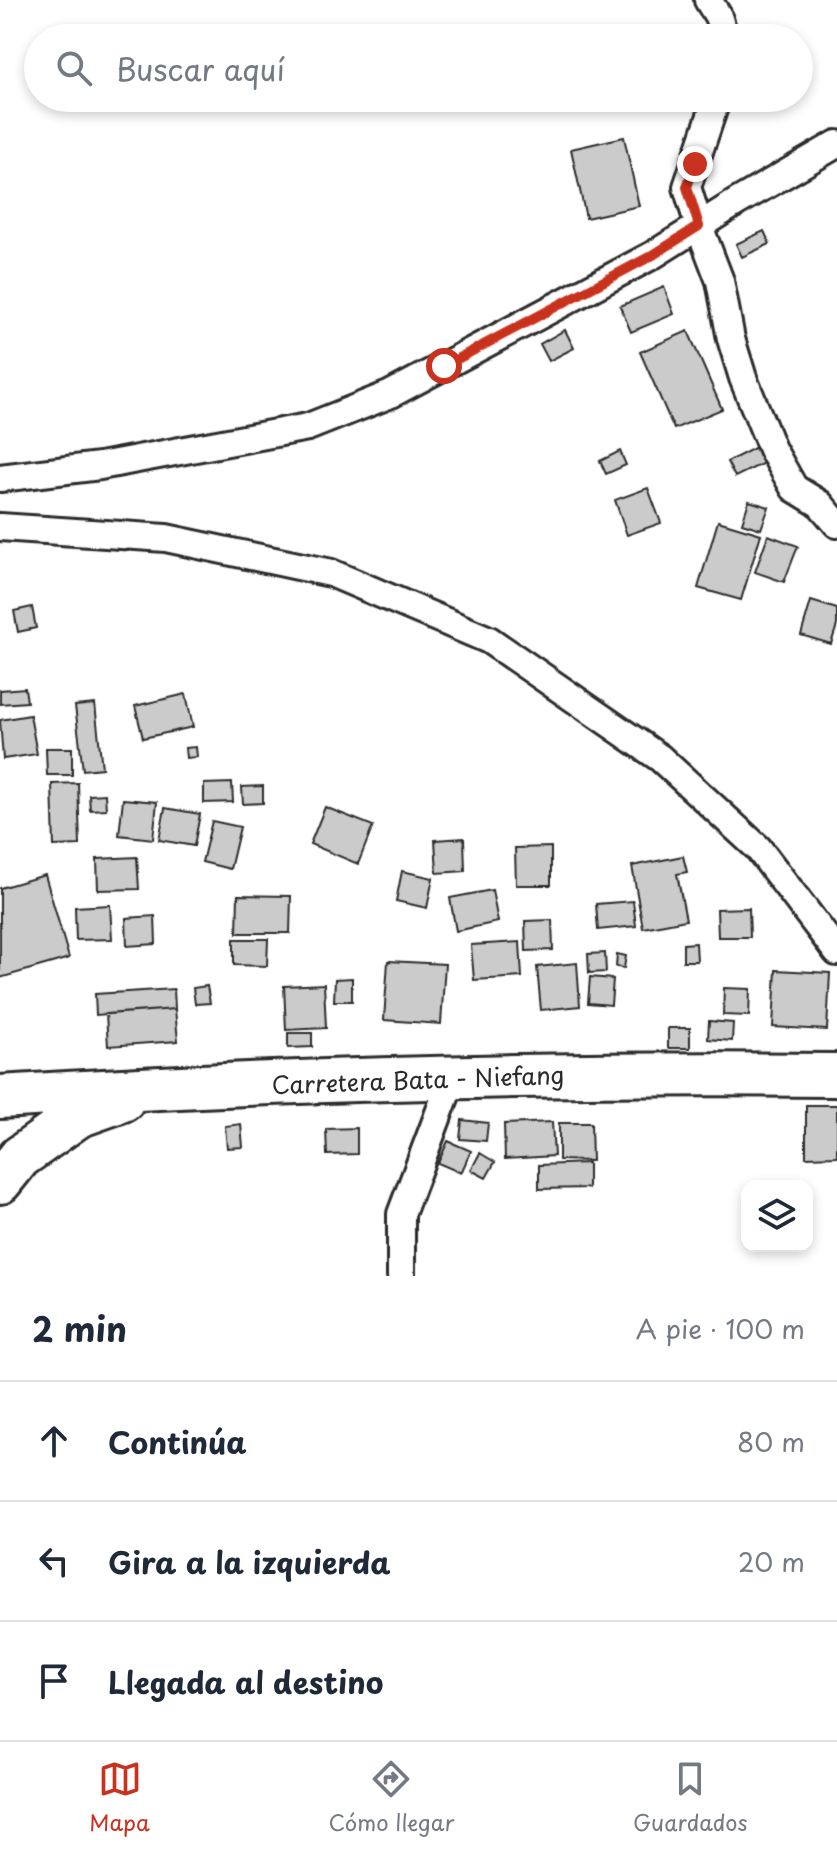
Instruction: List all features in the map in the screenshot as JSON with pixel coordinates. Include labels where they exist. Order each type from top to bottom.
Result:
[{"type":"main road","points":[[0,1069],[47,1094]]},
{"type":"main road","name":"Carretera Bata - Niefang","points":[[0,1097],[453,1076],[623,1073],[837,1075]]},
{"type":"main road","points":[[0,1182],[20,1157],[78,1116],[156,1089]]},
{"type":"street","points":[[708,0],[721,24]]},
{"type":"street","points":[[712,112],[687,187],[720,281],[731,339],[772,449],[794,488],[820,504],[837,524]]},
{"type":"street","points":[[0,478],[100,466],[308,427],[391,394],[653,255],[837,144]]},
{"type":"street","points":[[0,527],[166,538],[331,573],[489,640],[660,758],[758,848],[837,952]]},
{"type":"street","points":[[401,1276],[401,1214],[453,1076]]},
{"type":"building","points":[[624,137],[639,206],[586,218],[571,149]]},
{"type":"building","points":[[764,231],[770,244],[742,257],[736,244]]},
{"type":"building","points":[[664,287],[674,314],[631,332],[620,306]]},
{"type":"building","points":[[565,330],[574,348],[549,361],[540,344]]},
{"type":"building","points":[[688,331],[722,409],[674,429],[640,352]]},
{"type":"building","points":[[760,445],[768,461],[735,477],[727,462]]},
{"type":"building","points":[[620,451],[626,465],[606,474],[600,461]]},
{"type":"building","points":[[648,488],[661,523],[627,535],[615,500]]},
{"type":"building","points":[[749,501],[769,507],[761,529],[742,523]]},
{"type":"building","points":[[718,521],[761,534],[741,600],[698,588]]},
{"type":"building","points":[[768,535],[798,546],[784,582],[755,572]]},
{"type":"building","points":[[811,601],[837,609],[837,625],[831,644],[801,635]]},
{"type":"building","points":[[32,607],[36,628],[18,632],[14,611]]},
{"type":"building","points":[[25,688],[27,702],[0,704],[0,690]]},
{"type":"building","points":[[186,694],[193,727],[143,738],[135,706]]},
{"type":"building","points":[[95,704],[102,768],[83,770],[75,706]]},
{"type":"building","points":[[30,715],[37,754],[3,759],[0,720]]},
{"type":"building","points":[[196,747],[197,757],[186,758],[185,748]]},
{"type":"building","points":[[46,748],[72,748],[72,775],[47,775]]},
{"type":"building","points":[[78,783],[80,845],[54,846],[52,784]]},
{"type":"building","points":[[232,783],[233,802],[204,803],[204,784]]},
{"type":"building","points":[[263,786],[263,803],[243,804],[242,787]]},
{"type":"building","points":[[105,794],[106,809],[90,810],[89,795]]},
{"type":"building","points":[[123,799],[157,802],[153,839],[119,835]]},
{"type":"building","points":[[325,807],[373,826],[358,864],[310,844]]},
{"type":"building","points":[[165,808],[200,814],[194,846],[159,840]]},
{"type":"building","points":[[212,821],[240,827],[230,869],[202,862]]},
{"type":"building","points":[[464,838],[465,871],[437,873],[435,840]]},
{"type":"building","points":[[551,847],[551,885],[516,885],[515,848]]},
{"type":"building","points":[[683,856],[687,872],[677,874],[686,920],[643,928],[632,866]]},
{"type":"building","points":[[137,857],[139,889],[98,890],[97,859]]},
{"type":"building","points":[[402,871],[433,878],[427,908],[396,901]]},
{"type":"building","points":[[45,875],[69,958],[0,978],[0,888]]},
{"type":"building","points":[[492,890],[498,922],[456,931],[450,898]]},
{"type":"building","points":[[238,895],[291,896],[290,933],[237,933]]},
{"type":"building","points":[[633,901],[636,926],[598,930],[596,904]]},
{"type":"building","points":[[110,905],[112,939],[76,940],[75,907]]},
{"type":"building","points":[[749,908],[750,937],[718,937],[717,909]]},
{"type":"building","points":[[155,916],[156,944],[127,946],[126,918]]},
{"type":"building","points":[[552,920],[553,950],[526,951],[525,921]]},
{"type":"building","points":[[234,939],[268,939],[267,966],[234,965]]},
{"type":"building","points":[[520,942],[522,977],[474,980],[471,945]]},
{"type":"building","points":[[696,943],[697,961],[683,961],[683,944]]},
{"type":"building","points":[[605,953],[606,972],[589,973],[588,954]]},
{"type":"building","points":[[617,954],[626,956],[624,968],[616,967]]},
{"type":"building","points":[[388,961],[445,964],[441,1024],[384,1020]]},
{"type":"building","points":[[577,963],[580,1006],[541,1010],[537,967]]},
{"type":"building","points":[[776,970],[830,973],[827,1030],[773,1027]]},
{"type":"building","points":[[590,977],[613,979],[611,1005],[588,1003]]},
{"type":"building","points":[[352,978],[352,1001],[334,1001],[335,979]]},
{"type":"building","points":[[324,984],[326,1028],[286,1030],[284,986]]},
{"type":"building","points":[[207,986],[210,1003],[195,1004],[193,988]]},
{"type":"building","points":[[724,988],[750,989],[749,1016],[723,1015]]},
{"type":"building","points":[[174,989],[175,1009],[96,1015],[95,994]]},
{"type":"building","points":[[175,1009],[178,1041],[108,1046],[106,1014]]},
{"type":"building","points":[[709,1021],[733,1023],[732,1041],[708,1039]]},
{"type":"building","points":[[668,1028],[690,1028],[690,1048],[668,1048]]},
{"type":"building","points":[[288,1033],[312,1033],[312,1047],[288,1048]]},
{"type":"building","points":[[806,1105],[837,1105],[837,1156],[806,1157]]},
{"type":"building","points":[[462,1120],[488,1123],[486,1141],[460,1139]]},
{"type":"building","points":[[552,1122],[554,1156],[505,1159],[504,1124]]},
{"type":"building","points":[[559,1123],[591,1123],[592,1161],[559,1160]]},
{"type":"building","points":[[241,1124],[243,1147],[227,1148],[225,1126]]},
{"type":"building","points":[[357,1128],[357,1154],[327,1155],[326,1129]]},
{"type":"building","points":[[448,1141],[471,1151],[461,1173],[438,1163]]},
{"type":"building","points":[[480,1153],[495,1162],[486,1178],[471,1170]]},
{"type":"building","points":[[588,1163],[588,1188],[539,1189],[539,1165]]},
{"type":"route","points":[[444,366],[653,255],[699,226],[687,187],[695,164]]}]
